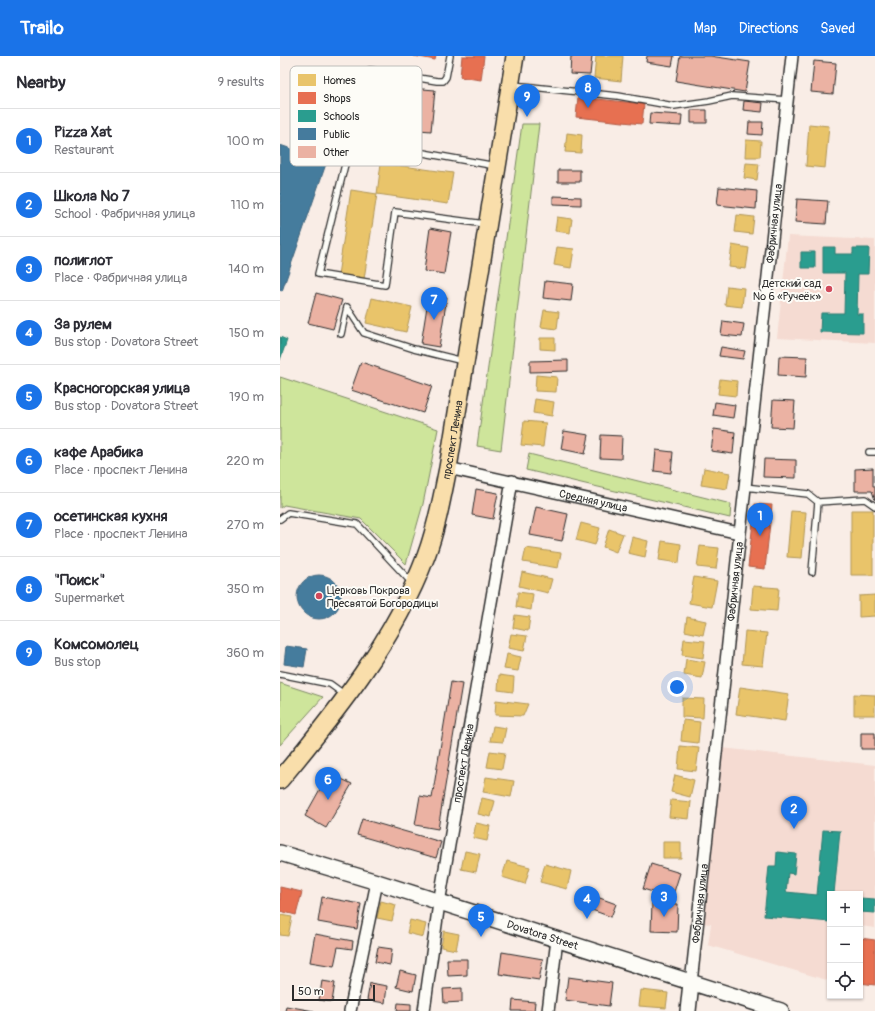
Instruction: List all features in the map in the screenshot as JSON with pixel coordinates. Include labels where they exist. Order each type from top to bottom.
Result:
[{"type":"main road","name":"проспект Ленина","points":[[280,780],[347,697],[370,664],[390,631],[414,585],[437,521],[448,468],[516,56]]},
{"type":"main road","name":"Dovatora Street","points":[[280,853],[377,882],[781,1011]]},
{"type":"main road","name":"Фабричная улица","points":[[688,1011],[692,982]]},
{"type":"street","name":"Фабричная улица","points":[[692,982],[744,487],[792,56]]},
{"type":"street","name":"Средняя улица","points":[[448,468],[512,481],[740,533]]},
{"type":"street","name":"проспект Ленина","points":[[424,1011],[439,903],[512,481]]},
{"type":"street","points":[[350,1011],[377,882]]},
{"type":"street","points":[[548,1011],[557,940]]},
{"type":"lane","points":[[422,79],[443,81],[446,77],[450,56]]},
{"type":"lane","points":[[511,84],[618,96],[674,106],[732,96],[788,100]]},
{"type":"lane","points":[[422,152],[498,166]]},
{"type":"lane","points":[[345,166],[318,274],[385,285],[395,212],[488,224]]},
{"type":"lane","points":[[341,334],[347,307],[364,333],[414,350],[465,361]]},
{"type":"lane","points":[[744,487],[808,494],[818,502],[865,499],[875,506]]},
{"type":"lane","points":[[812,572],[818,502]]},
{"type":"lane","points":[[280,519],[288,513],[357,524],[414,585]]},
{"type":"lane","points":[[280,674],[330,684],[347,697]]},
{"type":"shaded area","name":"Детский сад № 6 «Ручеёк»","points":[[788,236],[875,240],[875,343],[777,338]]},
{"type":"shaded area","points":[[722,748],[875,765],[875,928],[863,926],[863,891],[827,891],[827,980],[708,945],[711,924],[702,923]]},
{"type":"green space","points":[[522,124],[539,124],[501,450],[477,446]]},
{"type":"green space","points":[[280,377],[438,429],[423,504],[406,564],[361,519],[284,505],[280,508]]},
{"type":"green space","points":[[529,454],[731,504],[730,518],[526,470]]},
{"type":"green space","points":[[280,683],[323,697],[280,745]]},
{"type":"building: Homes","points":[[596,56],[623,56],[621,81],[594,78]]},
{"type":"building: Homes","points":[[809,124],[829,126],[825,168],[806,166]]},
{"type":"building: Homes","points":[[567,133],[582,135],[581,153],[565,152]]},
{"type":"building: Homes","points":[[746,140],[761,141],[760,157],[745,157]]},
{"type":"building: Homes","points":[[746,163],[759,164],[757,180],[744,178]]},
{"type":"building: Homes","points":[[381,166],[403,166],[453,173],[448,204],[377,194]]},
{"type":"building: Homes","points":[[351,190],[377,194],[364,279],[338,275]]},
{"type":"building: Homes","points":[[737,215],[754,217],[752,234],[735,232]]},
{"type":"building: Homes","points":[[557,217],[572,219],[570,233],[555,231]]},
{"type":"building: Homes","points":[[732,245],[749,248],[746,269],[729,267]]},
{"type":"building: Homes","points":[[557,247],[574,249],[571,268],[554,265]]},
{"type":"building: Homes","points":[[727,286],[744,288],[742,307],[725,305]]},
{"type":"building: Homes","points":[[372,298],[412,307],[406,332],[366,323]]},
{"type":"building: Homes","points":[[544,310],[559,312],[557,329],[541,327]]},
{"type":"building: Homes","points":[[540,338],[555,338],[555,350],[540,349]]},
{"type":"building: Homes","points":[[536,375],[557,377],[556,392],[535,391]]},
{"type":"building: Homes","points":[[720,379],[737,381],[736,396],[718,394]]},
{"type":"building: Homes","points":[[535,399],[554,402],[552,416],[533,413]]},
{"type":"building: Homes","points":[[524,421],[546,423],[543,447],[521,445]]},
{"type":"building: Homes","points":[[704,468],[730,473],[727,489],[701,485]]},
{"type":"building: Homes","points":[[851,510],[873,510],[873,575],[851,575]]},
{"type":"building: Homes","points":[[791,511],[806,512],[802,558],[787,557]]},
{"type":"building: Homes","points":[[581,523],[600,528],[595,545],[576,540]]},
{"type":"building: Homes","points":[[609,529],[623,534],[616,552],[603,547]]},
{"type":"building: Homes","points":[[632,537],[648,541],[645,557],[628,553]]},
{"type":"building: Homes","points":[[662,541],[681,544],[679,563],[659,560]]},
{"type":"building: Homes","points":[[700,546],[719,548],[716,569],[697,567]]},
{"type":"building: Homes","points":[[526,548],[561,553],[558,568],[523,562]]},
{"type":"building: Homes","points":[[522,572],[552,579],[548,593],[519,586]]},
{"type":"building: Homes","points":[[694,577],[717,581],[712,607],[689,603]]},
{"type":"building: Homes","points":[[753,586],[779,588],[777,611],[751,609]]},
{"type":"building: Homes","points":[[518,592],[533,594],[531,610],[516,607]]},
{"type":"building: Homes","points":[[875,595],[875,616],[859,617],[859,596]]},
{"type":"building: Homes","points":[[515,615],[530,617],[528,631],[513,628]]},
{"type":"building: Homes","points":[[687,617],[706,621],[703,635],[685,631]]},
{"type":"building: Homes","points":[[745,631],[767,633],[763,666],[742,664]]},
{"type":"building: Homes","points":[[511,634],[527,636],[524,651],[508,648]]},
{"type":"building: Homes","points":[[684,639],[705,641],[703,658],[682,655]]},
{"type":"building: Homes","points":[[507,654],[521,657],[518,671],[504,669]]},
{"type":"building: Homes","points":[[686,659],[705,662],[702,678],[684,675]]},
{"type":"building: Homes","points":[[499,675],[514,677],[513,692],[498,690]]},
{"type":"building: Homes","points":[[740,687],[789,694],[785,721],[736,714]]},
{"type":"building: Homes","points":[[854,694],[875,695],[875,715],[854,715]]},
{"type":"building: Homes","points":[[682,698],[704,699],[703,718],[682,717]]},
{"type":"building: Homes","points":[[496,700],[528,704],[523,716],[495,715]]},
{"type":"building: Homes","points":[[683,720],[700,722],[698,743],[681,741]]},
{"type":"building: Homes","points":[[493,726],[506,728],[503,742],[490,741]]},
{"type":"building: Homes","points":[[680,746],[699,748],[696,771],[678,769]]},
{"type":"building: Homes","points":[[490,751],[505,753],[502,769],[487,767]]},
{"type":"building: Homes","points":[[675,775],[694,780],[690,797],[671,792]]},
{"type":"building: Homes","points":[[486,777],[514,781],[511,797],[483,792]]},
{"type":"building: Homes","points":[[482,798],[495,801],[491,817],[478,814]]},
{"type":"building: Homes","points":[[671,800],[691,802],[689,819],[669,817]]},
{"type":"building: Homes","points":[[476,823],[490,826],[487,841],[473,838]]},
{"type":"building: Homes","points":[[663,842],[681,842],[681,858],[663,858]]},
{"type":"building: Homes","points":[[465,851],[480,854],[476,872],[461,869]]},
{"type":"building: Homes","points":[[507,861],[530,867],[525,884],[502,877]]},
{"type":"building: Homes","points":[[545,864],[571,871],[567,889],[540,882]]},
{"type":"building: Homes","points":[[381,901],[396,905],[392,921],[377,918]]},
{"type":"building: Homes","points":[[280,915],[292,917],[288,936],[280,935]]},
{"type":"building: Homes","points":[[410,920],[426,924],[423,937],[407,933]]},
{"type":"building: Homes","points":[[444,931],[459,934],[456,950],[441,947]]},
{"type":"building: Homes","points":[[641,990],[668,993],[666,1008],[639,1006]]},
{"type":"building: Shops","points":[[414,56],[436,56],[435,60]]},
{"type":"building: Shops","points":[[462,56],[484,56],[481,80],[460,77]]},
{"type":"building: Shops","points":[[578,97],[644,104],[642,124],[576,117]]},
{"type":"building: Shops","points":[[755,504],[772,505],[765,569],[748,567]]},
{"type":"building: Shops","points":[[280,887],[302,892],[296,915],[280,911]]},
{"type":"building: Shops","points":[[863,938],[875,940],[875,985],[863,983]]},
{"type":"building: Schools","points":[[823,247],[835,247],[835,254],[853,254],[853,248],[869,248],[868,274],[858,274],[857,314],[863,314],[863,333],[820,332],[821,313],[844,313],[845,273],[823,273]]},
{"type":"building: Schools","points":[[801,252],[815,252],[815,268],[801,268]]},
{"type":"building: Schools","points":[[280,337],[287,340],[280,360]]},
{"type":"building: Schools","points":[[823,830],[840,831],[834,891],[827,891],[827,922],[764,916],[769,866],[776,866],[777,852],[796,854],[794,874],[788,873],[786,892],[817,895]]},
{"type":"building: Schools","points":[[863,898],[875,899],[875,913],[863,912]]},
{"type":"building: Public","points":[[280,145],[290,148],[290,166],[325,166],[282,291],[280,290]]},
{"type":"building: Public","name":"Церковь Покрова Пресвятой Богородицы","points":[[315,575],[323,575],[328,576],[335,581],[340,588],[340,606],[335,613],[328,618],[315,619],[307,616],[300,609],[297,601],[297,593],[300,585],[307,578]]},
{"type":"building: Public","points":[[286,646],[307,649],[304,667],[284,664]]},
{"type":"building: Other","points":[[571,56],[592,56],[590,75],[570,74]]},
{"type":"building: Other","points":[[647,56],[674,56],[672,66],[646,62]]},
{"type":"building: Other","points":[[680,56],[710,56],[750,62],[745,92],[676,81]]},
{"type":"building: Other","points":[[814,61],[836,63],[833,94],[811,92]]},
{"type":"building: Other","points":[[422,89],[435,90],[431,131],[422,130]]},
{"type":"building: Other","points":[[744,101],[763,103],[762,112],[743,110]]},
{"type":"building: Other","points":[[691,110],[707,110],[707,123],[691,123]]},
{"type":"building: Other","points":[[650,113],[682,115],[681,126],[649,124]]},
{"type":"building: Other","points":[[749,122],[763,122],[762,135],[748,134]]},
{"type":"building: Other","points":[[558,170],[580,170],[580,182],[558,182]]},
{"type":"building: Other","points":[[719,187],[757,191],[756,209],[717,205]]},
{"type":"building: Other","points":[[553,196],[581,197],[581,205],[553,204]]},
{"type":"building: Other","points":[[797,199],[828,201],[826,224],[795,222]]},
{"type":"building: Other","points":[[430,228],[451,232],[444,274],[424,271]]},
{"type":"building: Other","points":[[545,281],[573,284],[571,301],[543,298]]},
{"type":"building: Other","points":[[316,293],[342,300],[333,329],[308,323]]},
{"type":"building: Other","points":[[429,294],[447,297],[439,347],[421,344]]},
{"type":"building: Other","points":[[723,321],[744,324],[742,337],[721,335]]},
{"type":"building: Other","points":[[721,347],[745,351],[743,359],[719,356]]},
{"type":"building: Other","points":[[779,356],[807,357],[806,377],[778,375]]},
{"type":"building: Other","points":[[568,360],[568,371],[530,372],[530,361]]},
{"type":"building: Other","points":[[361,362],[432,386],[423,413],[351,390]]},
{"type":"building: Other","points":[[773,400],[795,401],[793,428],[771,427]]},
{"type":"building: Other","points":[[715,402],[735,405],[733,418],[713,415]]},
{"type":"building: Other","points":[[714,429],[735,432],[733,454],[711,451]]},
{"type":"building: Other","points":[[564,431],[589,435],[585,454],[561,449]]},
{"type":"building: Other","points":[[601,435],[622,436],[621,459],[600,458]]},
{"type":"building: Other","points":[[656,450],[673,452],[671,473],[654,471]]},
{"type":"building: Other","points":[[764,459],[796,460],[796,478],[763,477]]},
{"type":"building: Other","points":[[873,468],[875,500],[872,491],[855,491],[855,469]]},
{"type":"building: Other","points":[[476,489],[498,493],[493,519],[472,515]]},
{"type":"building: Other","points":[[536,507],[568,514],[562,541],[530,535]]},
{"type":"building: Other","points":[[451,682],[462,684],[438,829],[415,825],[420,796],[432,798]]},
{"type":"building: Other","points":[[861,733],[875,733],[875,749],[861,749]]},
{"type":"building: Other","points":[[329,773],[352,784],[326,828],[305,816]]},
{"type":"building: Other","points":[[362,819],[441,842],[436,858],[357,835]]},
{"type":"building: Other","points":[[651,864],[680,873],[672,898],[643,889]]},
{"type":"building: Other","points":[[322,897],[361,904],[357,929],[318,922]]},
{"type":"building: Other","points":[[597,897],[616,904],[611,917],[592,910]]},
{"type":"building: Other","points":[[652,903],[678,904],[677,932],[651,931]]},
{"type":"building: Other","points":[[315,934],[353,941],[352,949],[338,947],[334,966],[310,962]]},
{"type":"building: Other","points":[[378,947],[392,949],[390,965],[375,962]]},
{"type":"building: Other","points":[[502,952],[543,959],[539,980],[499,974]]},
{"type":"building: Other","points":[[447,959],[467,959],[467,975],[448,976]]},
{"type":"building: Other","points":[[400,971],[416,975],[413,991],[396,987]]},
{"type":"building: Other","points":[[568,977],[612,983],[609,1006],[565,1000]]},
{"type":"building: Other","points":[[322,981],[335,983],[332,1002],[319,1000]]},
{"type":"building: Other","points":[[370,983],[387,986],[385,1003],[367,1000]]},
{"type":"building: Other","points":[[462,988],[462,1002],[444,1003],[443,989]]},
{"type":"building: Other","points":[[513,1000],[535,1002],[534,1011],[512,1011]]},
{"type":"building: Other","points":[[398,1003],[411,1004],[411,1011],[397,1011]]},
{"type":"building: Other","points":[[286,1006],[314,1011],[285,1011]]},
{"type":"place","name":"\"Поиск\"","points":[[588,108]]},
{"type":"place","name":"Комсомолец","points":[[527,117]]},
{"type":"place","name":"Детский сад № 6 «Ручеёк»","points":[[829,289]]},
{"type":"place","name":"осетинская кухня","points":[[434,320]]},
{"type":"place","name":"Pizza Xat","points":[[760,536]]},
{"type":"place","name":"Церковь Покрова Пресвятой Богородицы","points":[[319,596]]},
{"type":"place","name":"кафе Арабика","points":[[328,800]]},
{"type":"place","name":"Школа № 7","points":[[794,829]]},
{"type":"place","name":"полиглот","points":[[664,917]]},
{"type":"place","name":"За рулем","points":[[587,919]]},
{"type":"place","name":"Красногорская улица","points":[[481,937]]}]
